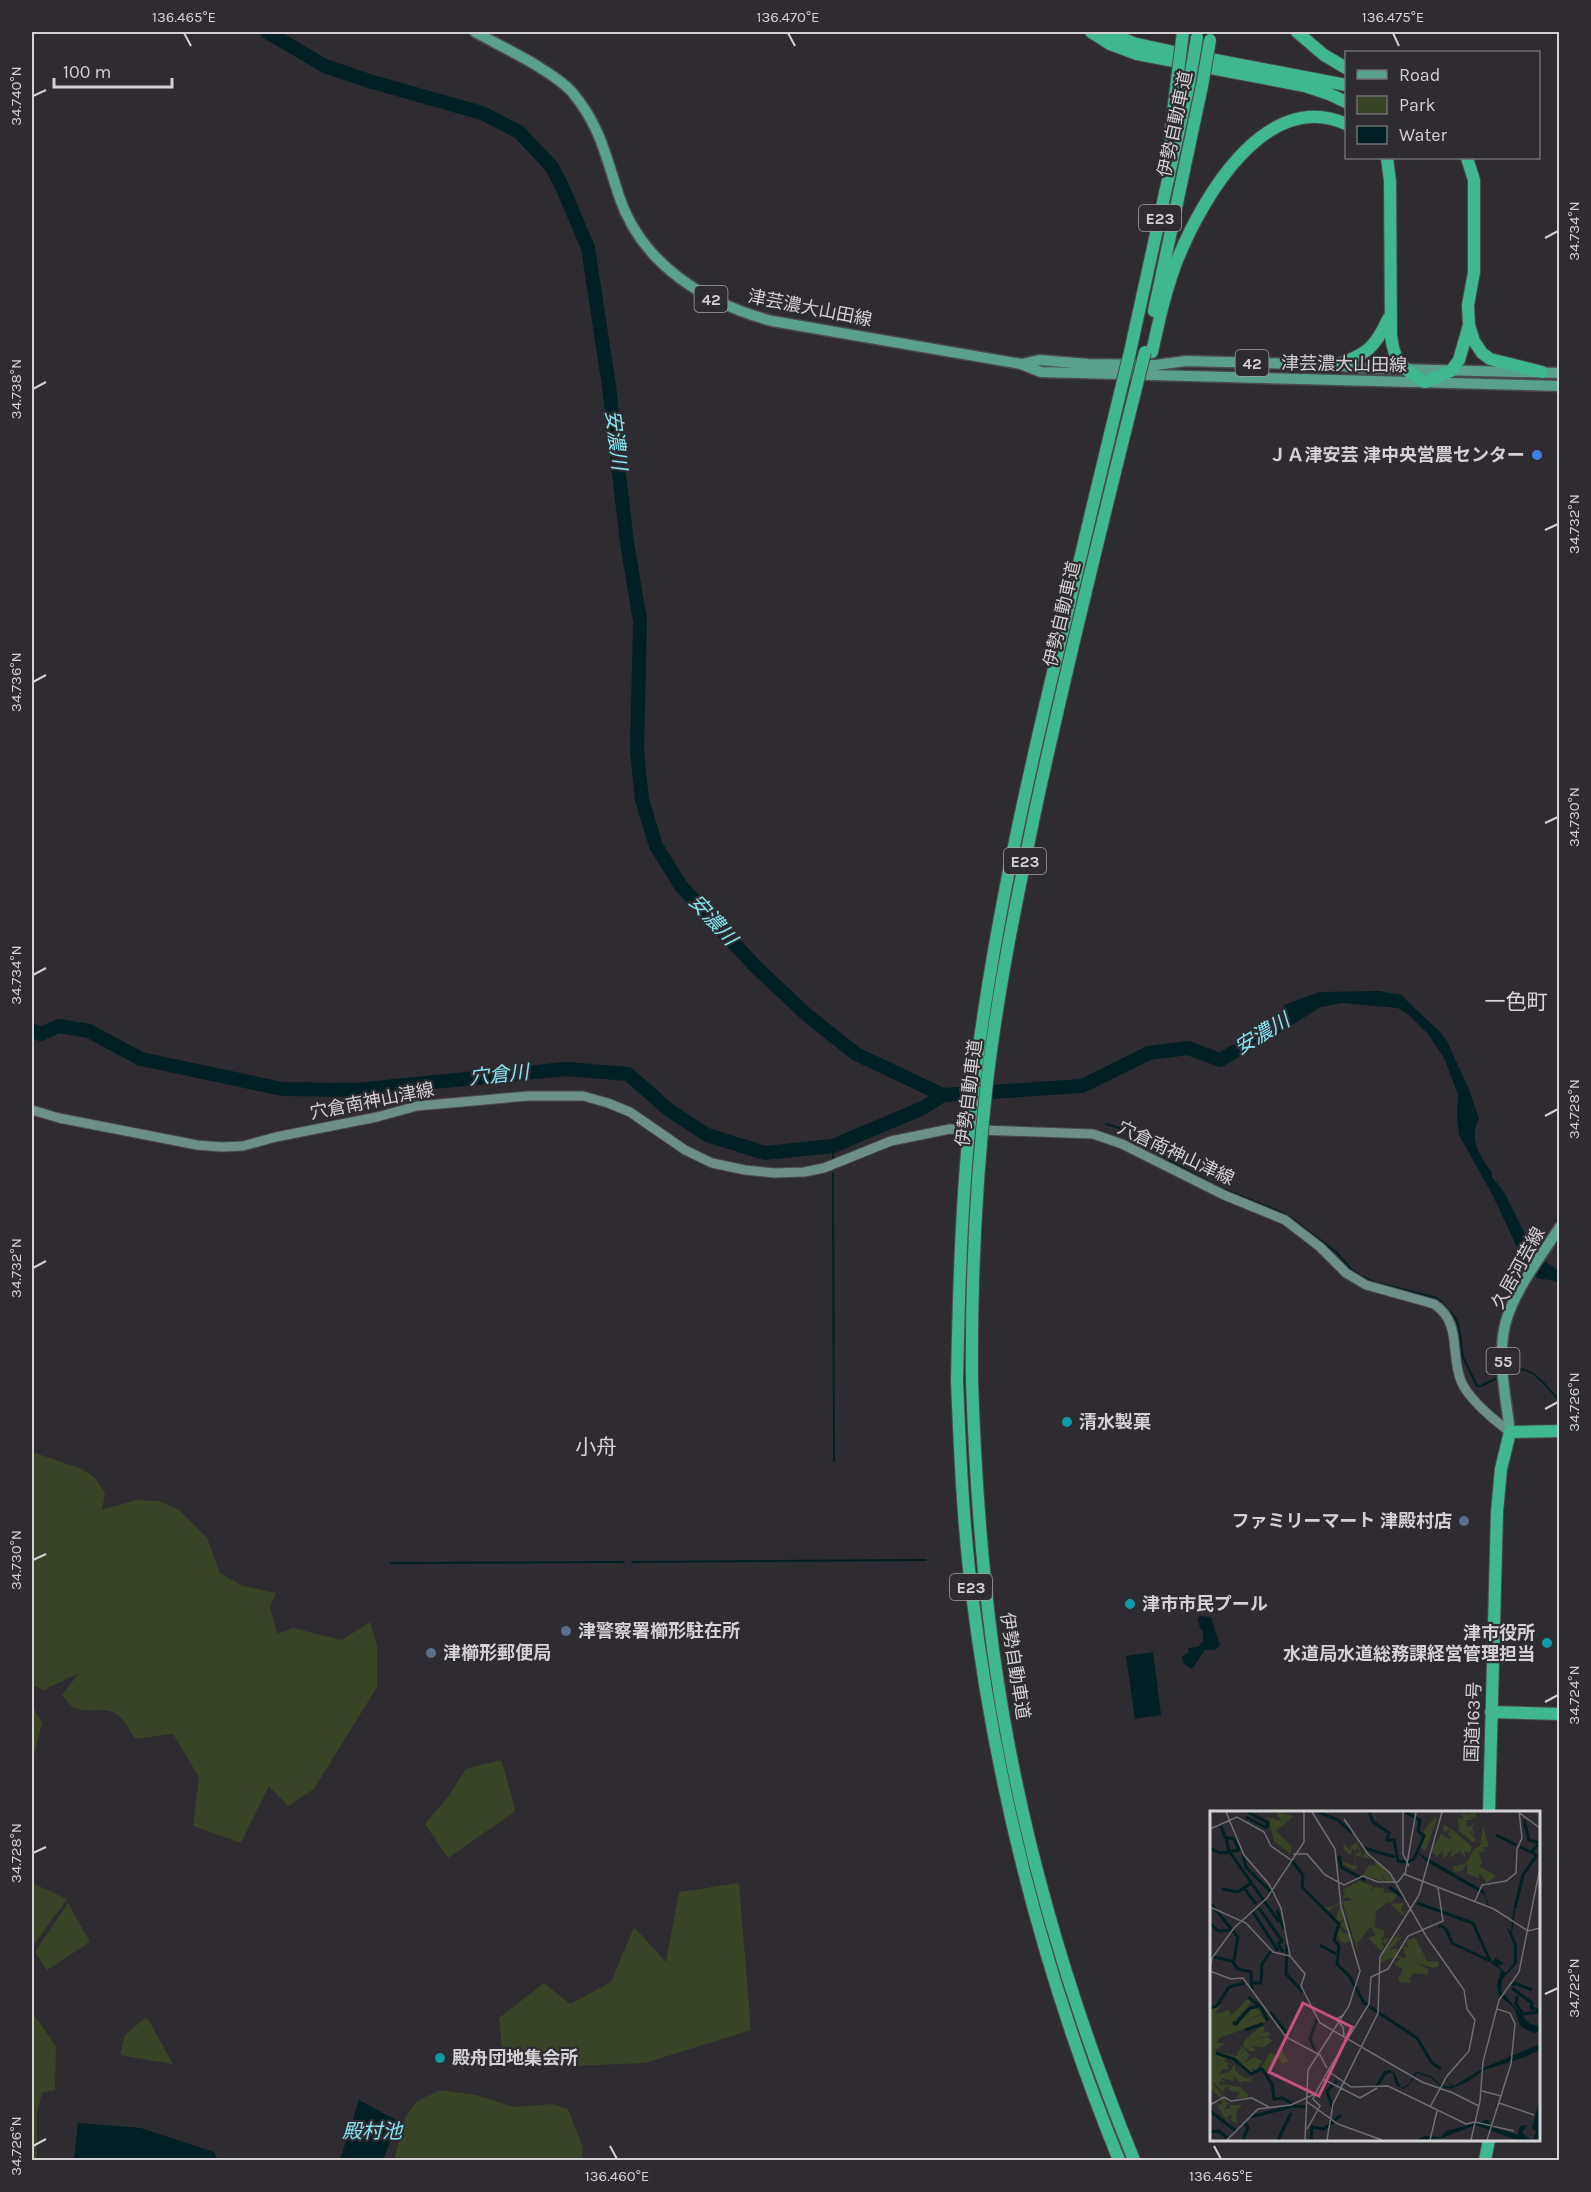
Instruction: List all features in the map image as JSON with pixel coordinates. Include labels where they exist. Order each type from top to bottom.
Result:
[{"type":"highway","points":[[1091,32],[1110,44],[1137,54],[1305,86],[1329,93],[1345,101]]},
{"type":"highway","points":[[1108,32],[1133,43],[1154,48],[1345,85]]},
{"type":"highway","points":[[1183,32],[1183,82]]},
{"type":"highway","points":[[1297,32],[1324,56],[1345,67]]},
{"type":"highway","name":"伊勢自動車道","points":[[1119,2160],[1057,1989],[1030,1897],[991,1723],[972,1592],[961,1457],[957,1381],[960,1276],[974,1078],[1005,887],[1159,222],[1183,82],[1198,34]]},
{"type":"highway","name":"伊勢自動車道","points":[[1134,2160],[1091,2050],[1070,1985],[1043,1893],[1017,1786],[993,1651],[985,1590],[974,1456],[972,1298],[977,1194],[988,1079],[1018,890],[1046,759],[1104,515],[1148,352],[1211,36]]},
{"type":"highway","points":[[1148,352],[1178,258],[1210,197],[1235,163],[1268,131],[1292,120],[1313,116],[1345,123]]},
{"type":"highway","points":[[1379,159],[1390,181]]},
{"type":"highway","points":[[1387,159],[1390,181],[1390,314],[1392,348],[1396,360],[1404,369],[1425,382],[1450,371],[1459,360],[1469,325]]},
{"type":"highway","points":[[1467,159],[1474,180],[1474,272],[1468,305],[1469,325],[1478,348],[1490,359],[1542,372]]},
{"type":"highway","points":[[1336,365],[1369,351],[1381,334],[1390,314]]},
{"type":"highway","points":[[1509,1432],[1560,1431]]},
{"type":"highway","name":"国道163号","points":[[1489,1811],[1497,1512],[1509,1432]]},
{"type":"highway","points":[[1491,1712],[1560,1714]]},
{"type":"highway","points":[[1485,2160],[1489,2141]]},
{"type":"main road","name":"津芸濃大山田線","points":[[475,32],[547,72],[570,90],[589,116],[600,138],[620,198],[636,231],[651,251],[670,270],[703,294],[734,310],[772,321],[1022,364],[1041,372],[1560,386]]},
{"type":"main road","name":"津芸濃大山田線","points":[[1022,364],[1039,360],[1088,364],[1186,362],[1560,373]]},
{"type":"main road","name":"穴倉南神山津線","points":[[32,1110],[59,1118],[197,1145],[225,1147],[243,1146],[417,1106],[528,1096],[583,1096],[630,1112],[686,1150],[712,1163],[775,1173],[804,1172],[824,1168],[891,1141],[950,1129],[1093,1134],[1122,1144],[1204,1186],[1285,1220],[1320,1247],[1346,1273],[1366,1284],[1434,1304],[1440,1308],[1451,1321],[1462,1384],[1486,1412],[1509,1432]]},
{"type":"main road","name":"久居河芸線","points":[[1509,1432],[1502,1355],[1505,1326],[1511,1306],[1560,1227]]},
{"type":"green space","points":[[32,1452],[82,1469],[94,1477],[105,1493],[102,1510],[136,1500],[159,1501],[179,1510],[207,1538],[220,1573],[243,1586],[276,1593],[270,1607],[277,1634],[293,1628],[342,1640],[370,1622],[377,1645],[377,1687],[314,1789],[288,1806],[269,1786],[241,1843],[193,1826],[199,1777],[173,1734],[135,1739],[123,1720],[113,1712],[86,1711],[73,1707],[62,1695],[79,1673],[44,1690],[32,1685]]},
{"type":"green space","points":[[32,1705],[42,1723],[32,1764]]},
{"type":"green space","points":[[500,1760],[515,1809],[513,1813],[448,1858],[425,1824],[448,1797],[466,1769]]},
{"type":"green space","points":[[32,1883],[67,1899],[32,1947]]},
{"type":"green space","points":[[739,1883],[751,2030],[645,2063],[572,2066],[524,2058],[503,2058],[499,2018],[544,1983],[570,2004],[611,1982],[634,1927],[666,1962],[679,1892]]},
{"type":"green space","points":[[68,1903],[90,1942],[47,1970],[35,1952]]},
{"type":"green space","points":[[32,2012],[56,2046],[55,2090],[42,2093],[37,2113],[37,2158],[32,2159]]},
{"type":"green space","points":[[144,2019],[148,2019],[173,2064],[120,2055],[125,2035]]},
{"type":"green space","points":[[440,2090],[476,2095],[514,2107],[552,2104],[568,2109],[583,2148],[582,2160],[394,2160],[405,2118],[417,2101]]},
{"type":"water","points":[[1379,991],[1401,995],[1447,1041],[1470,1092],[1479,1119],[1475,1140],[1480,1154],[1492,1173],[1492,1177],[1504,1192],[1535,1254],[1559,1271],[1559,1284],[1555,1281],[1537,1278],[1527,1268],[1492,1194],[1459,1135],[1458,1094],[1444,1058],[1428,1034],[1408,1014],[1398,1008],[1342,1003],[1321,1007],[1276,1035],[1248,1046],[1219,1064],[1221,1055],[1278,1019],[1283,1012],[1284,1005],[1320,992]]},
{"type":"water","points":[[1200,1616],[1211,1617],[1220,1646],[1214,1650],[1205,1650],[1192,1669],[1184,1664],[1182,1657],[1189,1652],[1188,1648],[1198,1647],[1203,1641],[1203,1631],[1198,1619]]},
{"type":"water","points":[[1153,1652],[1161,1715],[1135,1719],[1126,1656]]},
{"type":"water","name":"殿村池","points":[[359,2100],[398,2121],[383,2160],[340,2160]]},
{"type":"water","points":[[78,2123],[141,2128],[214,2152],[218,2160],[74,2160]]},
{"type":"waterway","name":"安濃川","points":[[267,32],[325,66],[482,113],[519,132],[552,167],[588,248],[609,386],[627,543],[640,621],[637,751],[642,800],[656,846],[681,886],[756,967],[807,1015],[856,1054],[943,1095],[1082,1086],[1149,1053],[1188,1048],[1220,1060],[1234,1052]]},
{"type":"waterway","name":"穴倉川","points":[[32,1030],[41,1034],[58,1026],[89,1031],[141,1059],[282,1089],[355,1090],[566,1069],[628,1074],[669,1110],[707,1135],[765,1153],[833,1146],[923,1108],[943,1095]]},
{"type":"waterway","points":[[1106,1124],[1123,1129],[1175,1164],[1218,1187],[1291,1218],[1336,1252],[1352,1270],[1361,1276],[1374,1282],[1437,1298],[1455,1317],[1459,1327],[1463,1357],[1477,1386],[1497,1378]]},
{"type":"waterway","points":[[833,1146],[833,1159]]},
{"type":"waterway","points":[[833,1173],[834,1461]]},
{"type":"waterway","points":[[1511,1371],[1518,1369],[1532,1373],[1560,1401]]},
{"type":"waterway","points":[[633,1562],[925,1560]]},
{"type":"waterway","points":[[391,1563],[624,1562]]},
{"type":"place","name":"ＪＡ津安芸 津中央営農センター","points":[[1537,455]]},
{"type":"place","name":"清水製菓","points":[[1067,1422]]},
{"type":"place","name":"ファミリーマート 津殿村店","points":[[1464,1521]]},
{"type":"place","name":"津市市民プール","points":[[1130,1604]]},
{"type":"place","name":"津警察署櫛形駐在所","points":[[566,1631]]},
{"type":"place","name":"津市役所 水道局水道総務課経営管理担当","points":[[1547,1643]]},
{"type":"place","name":"津櫛形郵便局","points":[[431,1653]]},
{"type":"place","name":"殿舟団地集会所","points":[[440,2058]]},
{"type":"district","name":"一色町","points":[[1516,1002]]},
{"type":"district","name":"小舟","points":[[596,1447]]}]
